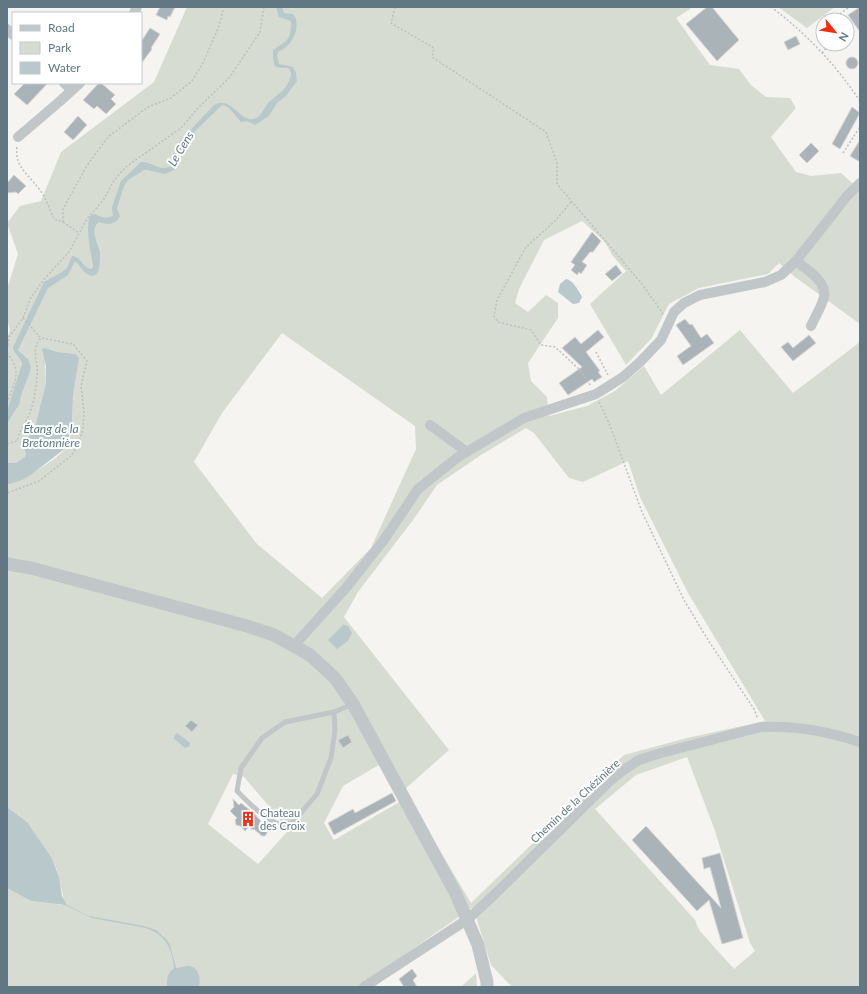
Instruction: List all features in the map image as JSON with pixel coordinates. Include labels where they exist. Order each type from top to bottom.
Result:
[{"type":"street","points":[[18,137],[72,85]]},
{"type":"street","points":[[296,646],[299,640],[346,588],[383,541],[418,490],[458,457],[524,418],[596,394],[612,384],[629,372],[661,340],[674,312],[684,303],[700,295],[765,282],[781,275],[796,261],[847,196],[860,183]]},
{"type":"street","points":[[796,261],[823,285],[824,296],[811,326]]},
{"type":"street","points":[[430,425],[467,452]]},
{"type":"street","points":[[7,564],[31,568],[247,626],[296,646],[310,655],[326,669],[335,678],[353,704],[426,837],[468,919],[478,945],[487,987]]},
{"type":"street","name":"Chemin de la Chézinière","points":[[364,987],[468,919],[612,779],[639,760],[761,727],[800,727],[834,733],[860,742]]},
{"type":"lane","points":[[334,712],[335,730],[331,758],[317,794],[294,821],[283,826],[271,821],[251,806],[237,792],[241,768],[262,738],[285,722],[334,712],[353,704]]},
{"type":"path","points":[[63,222],[63,209],[66,202],[86,167],[108,137],[148,107],[171,98],[192,81],[203,63],[219,26],[224,7]]},
{"type":"path","points":[[7,349],[9,337],[23,318],[31,296],[69,252],[87,219],[104,199],[114,180],[127,166],[181,128],[229,78],[260,32],[264,7]]},
{"type":"path","points":[[394,7],[391,23],[434,48],[432,57],[546,132],[557,163],[557,184],[642,284],[669,322]]},
{"type":"path","points":[[771,7],[790,21],[815,44],[845,79],[860,101]]},
{"type":"path","points":[[843,153],[860,127]]},
{"type":"path","points":[[18,137],[16,154],[18,165],[42,193],[54,219],[63,222],[80,233]]},
{"type":"path","points":[[571,202],[554,222],[526,247],[497,300],[494,316],[498,322],[531,330],[540,345],[556,347],[580,370],[596,394],[642,512],[684,600],[708,640],[754,709],[761,727]]},
{"type":"path","points":[[7,493],[40,481],[71,456],[78,445],[83,429],[84,411],[81,386],[87,361],[73,344],[41,338],[23,318]]},
{"type":"path","points":[[7,444],[17,441],[18,434],[30,413],[38,375],[34,351],[37,342],[41,338]]},
{"type":"path","points":[[596,352],[612,384]]},
{"type":"path","points":[[7,353],[15,364],[16,374],[12,392],[7,403]]},
{"type":"green space","points":[[187,7],[693,7],[676,18],[710,65],[739,69],[751,85],[766,97],[790,98],[796,108],[771,137],[796,172],[811,176],[841,173],[860,190],[860,324],[795,277],[779,263],[768,274],[699,288],[669,304],[651,339],[626,365],[590,304],[626,271],[613,256],[604,241],[582,221],[544,240],[519,289],[515,303],[528,312],[546,295],[558,303],[558,318],[528,363],[531,381],[547,397],[549,416],[587,406],[615,391],[644,366],[661,395],[740,330],[793,393],[860,342],[860,987],[512,987],[491,965],[473,907],[358,987],[7,987],[7,888],[31,901],[63,905],[64,900],[57,870],[52,858],[27,822],[7,807],[7,485],[47,464],[61,453],[69,443],[72,429],[75,354],[52,350],[45,360],[46,383],[38,420],[35,428],[24,443],[23,447],[26,457],[16,463],[7,463],[7,424],[21,401],[22,393],[31,367],[28,359],[18,350],[17,339],[14,345],[14,352],[22,363],[22,368],[7,411],[7,339],[10,330],[7,319],[7,289],[18,254],[7,223],[20,206],[41,201],[61,152],[154,82]],"holes":[[[282,333],[415,426],[416,449],[371,548],[322,598],[257,544],[194,462],[222,413]],[[526,428],[534,433],[569,478],[583,482],[628,461],[640,497],[688,593],[765,721],[687,738],[624,755],[471,903],[408,797],[334,840],[324,823],[343,786],[389,759],[405,789],[449,750],[344,617],[358,592],[413,520],[437,485],[481,455]],[[687,757],[714,828],[750,943],[755,951],[734,969],[699,930],[695,920],[595,809],[636,775]],[[233,774],[244,777],[279,818],[287,832],[258,864],[208,824]]]},
{"type":"green space","points":[[778,7],[835,7],[828,12],[815,12],[815,22],[807,28]]},
{"type":"green space","points":[[476,973],[477,987],[461,987]]},
{"type":"water","name":"Le Cens","points":[[276,7],[282,7],[284,13],[293,14],[297,22],[296,31],[292,40],[278,52],[277,56],[279,64],[293,67],[296,73],[297,81],[286,96],[277,103],[269,116],[255,125],[247,121],[241,122],[229,108],[224,105],[221,106],[184,142],[178,164],[174,170],[165,174],[144,170],[128,180],[124,186],[117,208],[120,216],[118,219],[111,224],[99,222],[95,228],[94,232],[100,252],[97,274],[90,276],[84,272],[75,261],[68,275],[48,288],[18,350],[28,359],[31,367],[20,403],[7,424],[7,411],[22,364],[14,352],[13,347],[44,282],[67,268],[72,256],[78,258],[86,267],[92,269],[93,266],[88,234],[90,216],[94,214],[105,218],[113,216],[112,207],[121,181],[141,162],[162,168],[169,167],[180,141],[214,105],[221,103],[226,104],[246,118],[252,119],[258,117],[269,102],[287,85],[291,72],[288,68],[278,68],[275,66],[273,52],[274,49],[285,42],[289,37],[291,31],[291,21],[279,17]]},
{"type":"water","points":[[566,279],[574,284],[582,297],[579,303],[573,304],[558,292],[560,284]]},
{"type":"water","name":"Étang de la Bretonnière","points":[[44,348],[58,352],[75,354],[79,358],[73,394],[72,421],[67,447],[32,474],[22,480],[7,485],[7,463],[16,463],[25,457],[26,454],[23,447],[24,443],[35,428],[46,383],[46,366],[42,349]]},
{"type":"water","points":[[342,624],[348,626],[352,633],[348,641],[337,649],[328,640],[343,625]]},
{"type":"water","points":[[177,733],[190,743],[189,747],[185,748],[173,738]]},
{"type":"water","points":[[7,807],[27,822],[52,858],[59,877],[62,896],[67,905],[89,916],[144,926],[156,930],[167,940],[170,945],[176,968],[189,966],[197,971],[200,980],[199,987],[167,987],[167,979],[174,968],[172,954],[167,943],[159,934],[146,928],[92,918],[65,905],[31,901],[7,888]]},
{"type":"building","points":[[160,7],[175,7],[170,17],[168,16],[167,20],[156,15]]},
{"type":"building","points":[[707,7],[712,7],[739,40],[717,61],[686,24]]},
{"type":"building","points":[[860,7],[860,32],[855,25],[855,12],[852,12]]},
{"type":"building","points":[[150,28],[160,34],[151,48],[152,49],[142,63],[142,40]]},
{"type":"building","points":[[796,36],[800,44],[788,50],[784,42]]},
{"type":"building","points":[[852,57],[856,59],[858,63],[856,67],[852,69],[848,67],[846,63],[848,59]]},
{"type":"building","points":[[24,84],[47,84],[27,105],[14,94]]},
{"type":"building","points":[[98,84],[102,84],[115,95],[111,99],[116,104],[106,114],[97,106],[94,109],[83,100]]},
{"type":"building","points":[[852,107],[860,113],[840,149],[832,144]]},
{"type":"building","points":[[78,116],[87,125],[73,140],[64,132]]},
{"type":"building","points":[[860,140],[860,162],[850,156]]},
{"type":"building","points":[[811,143],[819,151],[807,163],[799,155]]},
{"type":"building","points":[[14,175],[26,186],[18,194],[16,192],[7,193],[7,183]]},
{"type":"building","points":[[592,232],[601,241],[593,252],[590,252],[582,262],[587,265],[581,274],[579,272],[577,275],[571,270],[575,265],[571,262]]},
{"type":"building","points":[[616,265],[622,273],[612,281],[605,274]]},
{"type":"building","points":[[685,319],[690,325],[692,324],[701,338],[707,334],[714,343],[683,365],[677,356],[691,346],[676,325]]},
{"type":"building","points":[[598,330],[604,337],[586,352],[600,371],[598,372],[602,377],[594,382],[592,379],[568,395],[559,383],[582,367],[562,348],[575,337],[581,344]]},
{"type":"building","points":[[809,335],[816,343],[793,361],[781,347],[788,342],[793,348]]},
{"type":"building","points":[[191,720],[198,725],[192,732],[185,726]]},
{"type":"building","points":[[348,735],[352,742],[343,748],[338,740]]},
{"type":"building","points":[[392,793],[396,801],[334,835],[328,823],[353,809],[355,813]]},
{"type":"building","name":"Chateau des Croix","points":[[233,799],[239,805],[241,803],[256,815],[261,821],[259,823],[267,829],[265,836],[262,836],[254,829],[253,830],[249,827],[245,831],[240,826],[236,825],[235,820],[237,818],[230,811],[234,807]]},
{"type":"building","points":[[646,826],[721,908],[710,867],[704,869],[702,858],[720,853],[743,938],[722,944],[709,900],[697,911],[632,840]]},
{"type":"building","points":[[412,969],[417,976],[413,980],[417,987],[404,987],[399,979]]},
{"type":"place","name":"Chateau des Croix","points":[[248,819]]}]
